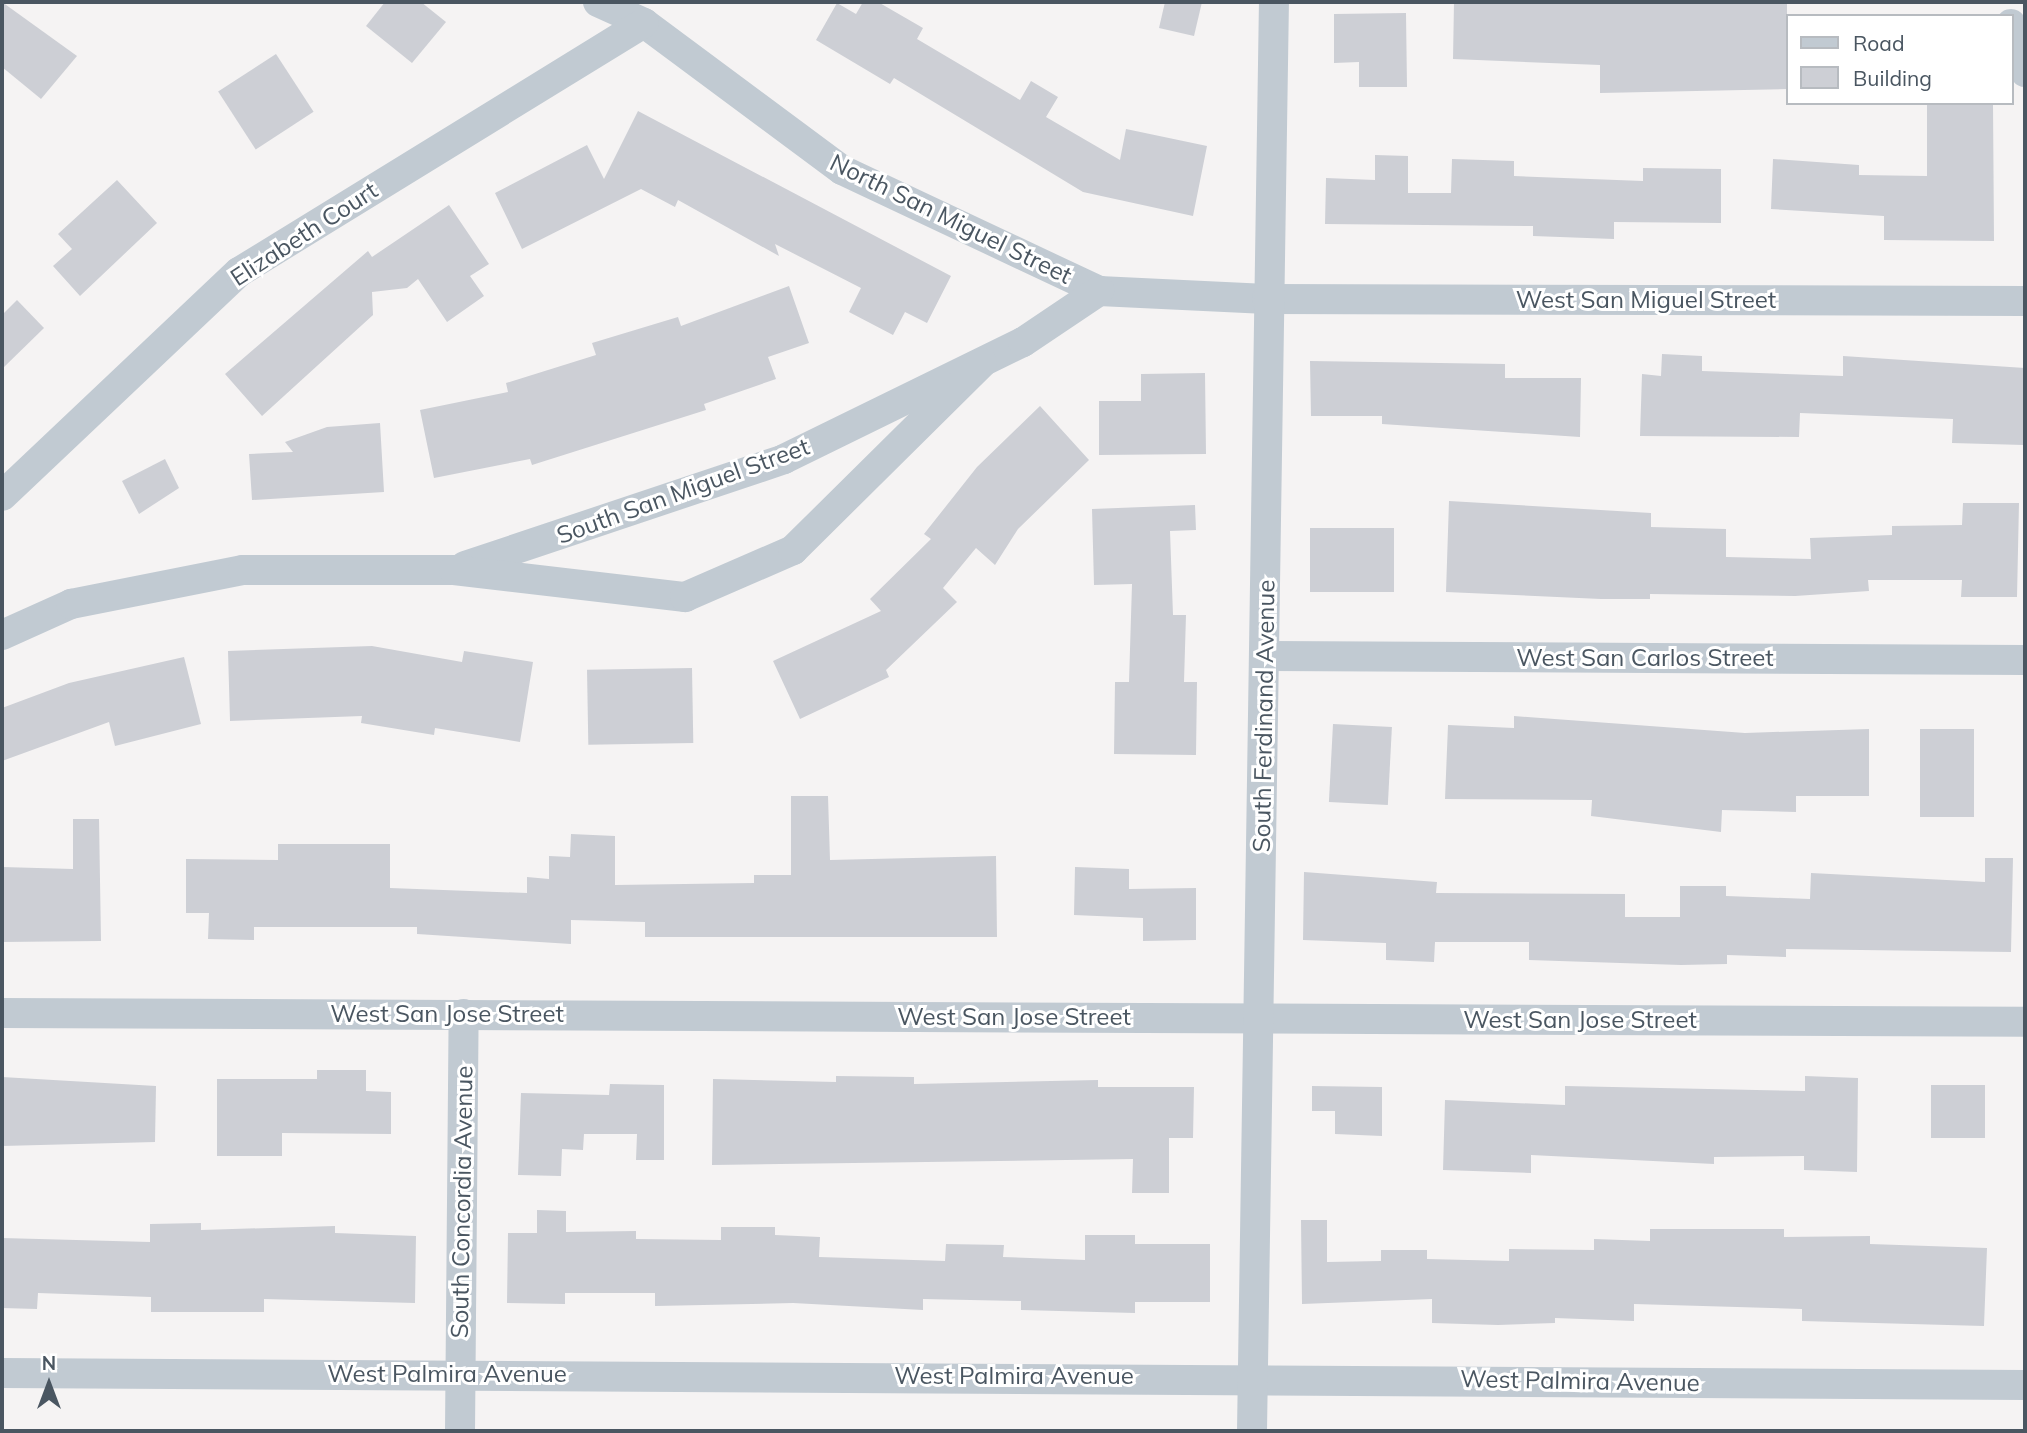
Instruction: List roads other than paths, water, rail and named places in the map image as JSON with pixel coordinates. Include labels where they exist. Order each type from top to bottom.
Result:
[{"type":"street","name":"North San Miguel Street","points":[[598,2],[645,23],[842,170],[1099,291],[1267,299]]},
{"type":"street","name":"South Ferdinand Avenue","points":[[1252,1431],[1265,656],[1267,299],[1275,2]]},
{"type":"street","name":"Elizabeth Court","points":[[2,496],[239,272],[645,23]]},
{"type":"street","points":[[2013,31],[2025,72]]},
{"type":"street","name":"South San Miguel Street","points":[[454,570],[784,459],[982,363],[1099,291]]},
{"type":"street","name":"West San Miguel Street","points":[[1267,299],[2025,301]]},
{"type":"street","name":"South San Miguel Street","points":[[2,635],[71,604],[243,570],[454,570],[685,597],[793,550],[982,363]]},
{"type":"street","name":"West San Carlos Street","points":[[1265,656],[2025,660]]},
{"type":"street","name":"West San Jose Street","points":[[2,1013],[2025,1022]]},
{"type":"street","name":"South Concordia Avenue","points":[[460,1431],[464,1014]]},
{"type":"street","name":"West Palmira Avenue","points":[[2,1373],[1253,1377],[2025,1385]]}]
